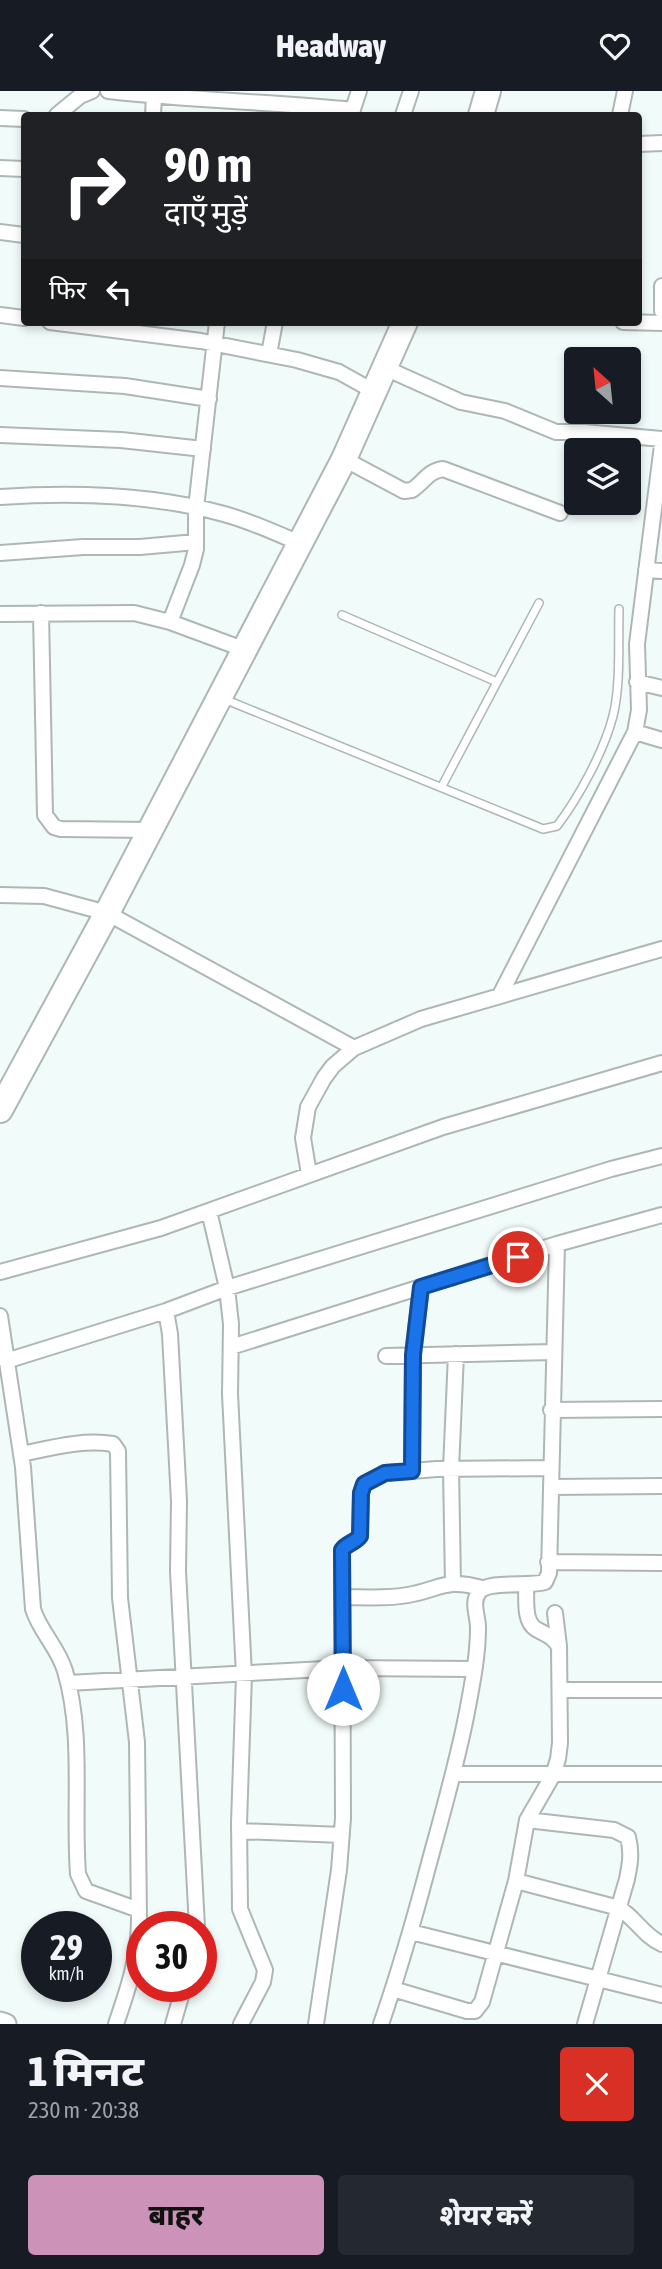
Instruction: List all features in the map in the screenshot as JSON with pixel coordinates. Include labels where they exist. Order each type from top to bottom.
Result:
[{"type":"highway","points":[[482,112],[488,91]]},
{"type":"highway","points":[[0,1110],[107,913],[344,459],[403,326]]},
{"type":"street","points":[[61,112],[80,96],[92,91]]},
{"type":"street","points":[[108,91],[254,101],[344,112]]},
{"type":"street","points":[[352,112],[359,91]]},
{"type":"street","points":[[404,112],[411,91]]},
{"type":"street","points":[[621,112],[625,91]]},
{"type":"street","points":[[153,112],[154,96]]},
{"type":"street","points":[[0,118],[21,119]]},
{"type":"street","points":[[642,144],[662,143]]},
{"type":"street","points":[[0,168],[21,169]]},
{"type":"street","points":[[0,232],[21,235]]},
{"type":"street","points":[[662,286],[662,311]]},
{"type":"street","points":[[0,315],[21,318]]},
{"type":"street","points":[[642,322],[662,323]]},
{"type":"street","points":[[170,622],[192,565],[196,543],[197,508],[216,326]]},
{"type":"street","points":[[269,354],[274,326]]},
{"type":"street","points":[[128,327],[326,367],[375,392]]},
{"type":"street","points":[[385,368],[461,401],[505,411],[556,432],[662,439]]},
{"type":"street","points":[[0,378],[125,386],[209,399]]},
{"type":"street","points":[[0,435],[121,440],[203,449]]},
{"type":"street","points":[[500,995],[635,731],[639,710],[637,644],[662,445]]},
{"type":"street","points":[[344,459],[404,491],[412,490],[434,470],[443,469],[560,513]]},
{"type":"street","points":[[0,497],[71,495],[134,498],[197,508],[243,520],[299,543]]},
{"type":"street","points":[[0,553],[196,543]]},
{"type":"street","points":[[646,570],[662,571]]},
{"type":"street","points":[[41,613],[44,815],[54,827],[61,829],[149,830]]},
{"type":"street","points":[[0,614],[134,613],[170,622],[243,649]]},
{"type":"street","points":[[637,682],[662,688]]},
{"type":"street","points":[[635,731],[662,740]]},
{"type":"street","points":[[0,895],[44,896],[107,913],[354,1048]]},
{"type":"street","points":[[309,1174],[303,1138],[308,1107],[333,1066],[354,1048],[400,1027],[500,995],[662,949]]},
{"type":"street","points":[[0,1272],[126,1239],[493,1111],[662,1063]]},
{"type":"street","points":[[6,1361],[166,1311],[227,1287],[611,1169],[662,1156]]},
{"type":"street","points":[[209,1211],[230,1307],[230,1394],[244,1675],[239,1831],[240,1909],[265,1970],[263,1982],[241,2024]]},
{"type":"street","points":[[231,1347],[556,1244],[662,1215]]},
{"type":"street","points":[[342,1597],[405,1596],[436,1586],[463,1583],[482,1588],[545,1582],[551,1487],[556,1244]]},
{"type":"street","points":[[412,1471],[413,1355],[421,1287]]},
{"type":"street","points":[[166,1311],[170,1334],[179,1501],[177,1560],[196,1911]]},
{"type":"street","points":[[0,1316],[21,1454],[33,1609],[37,1622],[59,1655],[68,1683],[74,1728],[76,1846],[81,1884],[92,1894],[139,1910]]},
{"type":"street","points":[[386,1356],[554,1352]]},
{"type":"street","points":[[453,1584],[451,1469],[456,1354]]},
{"type":"street","points":[[551,1410],[662,1409]]},
{"type":"street","points":[[21,1454],[101,1442],[113,1444],[118,1451],[120,1598],[137,1742],[139,1940],[135,1963],[116,2024]]},
{"type":"street","points":[[316,2024],[340,1870],[342,1835],[342,1550],[360,1536],[361,1493],[364,1484],[385,1473],[551,1468]]},
{"type":"street","points":[[551,1487],[662,1486]]},
{"type":"street","points":[[548,1562],[662,1563]]},
{"type":"street","points":[[526,1585],[529,1622],[534,1628],[554,1639],[559,1647]]},
{"type":"street","points":[[381,2024],[411,1932],[453,1773],[474,1669],[478,1627],[474,1603],[482,1588]]},
{"type":"street","points":[[393,1989],[467,2011],[475,2011],[482,2002],[516,1881],[527,1820],[553,1775],[560,1743],[559,1647],[555,1613]]},
{"type":"street","points":[[68,1683],[343,1668],[474,1669]]},
{"type":"street","points":[[560,1690],[662,1690]]},
{"type":"street","points":[[453,1773],[662,1775]]},
{"type":"street","points":[[527,1820],[614,1830],[628,1837],[631,1857],[585,2024]]},
{"type":"street","points":[[239,1831],[342,1835]]},
{"type":"street","points":[[516,1881],[619,1908],[662,1944]]},
{"type":"street","points":[[411,1932],[662,1995]]},
{"type":"street","points":[[173,2024],[179,2002]]},
{"type":"street","points":[[0,2022],[6,2024]]},
{"type":"lane","points":[[442,786],[539,603]]},
{"type":"lane","points":[[220,697],[543,829],[557,826],[599,752],[614,713],[618,609]]},
{"type":"lane","points":[[342,615],[497,682]]},
{"type":"route","points":[[343,1689],[342,1550],[360,1536],[361,1493],[364,1484],[385,1473],[412,1471],[413,1355],[421,1287],[518,1257]]}]
